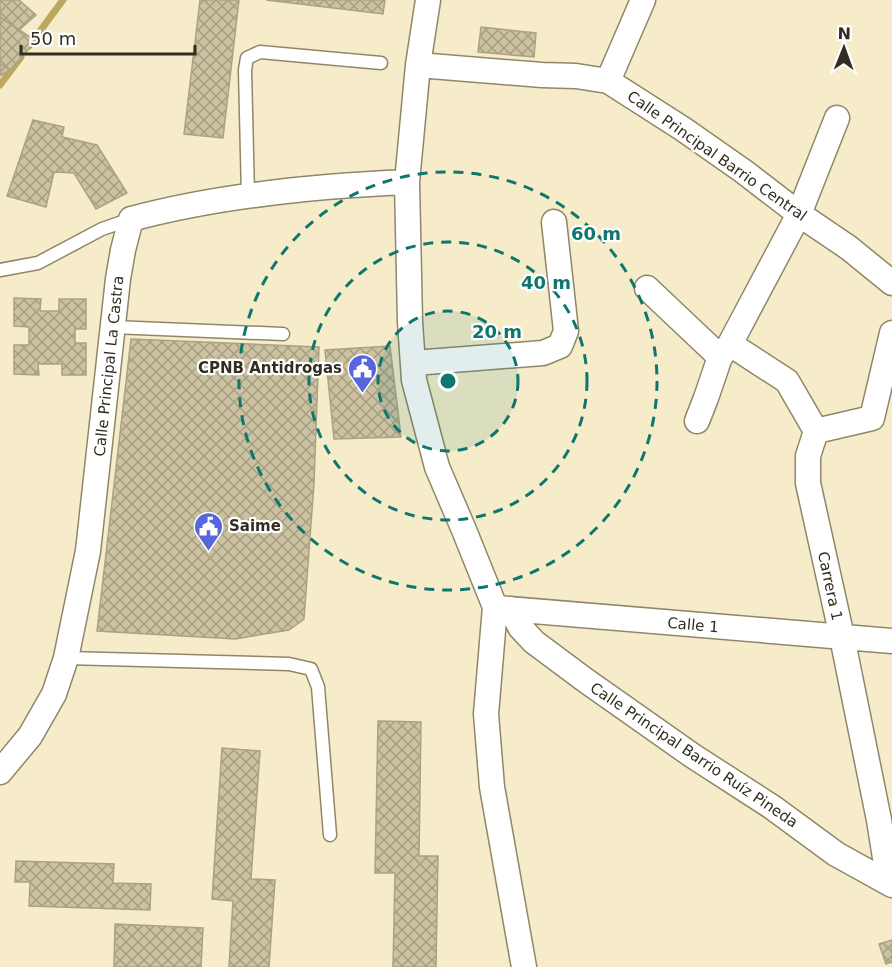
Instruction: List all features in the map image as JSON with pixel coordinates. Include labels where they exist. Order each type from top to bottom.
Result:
[{"type":"street","name":"Calle Principal Barrio Ruíz Pineda","points":[[428,0],[418,65],[407,182],[410,322],[414,380],[437,467],[464,530],[503,608],[534,642],[585,680],[693,756],[772,807],[836,854],[891,884]]},
{"type":"street","points":[[608,81],[643,0]]},
{"type":"street","name":"Calle Principal Barrio Central","points":[[418,65],[576,76],[608,81],[683,129],[849,248],[892,284]]},
{"type":"street","points":[[697,421],[725,351],[799,214],[837,118]]},
{"type":"street","points":[[131,219],[219,199],[361,184],[407,182]]},
{"type":"street","name":"Calle Principal La Castra","points":[[0,772],[30,736],[54,694],[66,658],[88,551],[120,269],[131,219]]},
{"type":"street","points":[[414,363],[543,353],[560,346],[567,331],[554,222]]},
{"type":"street","points":[[648,288],[725,351],[787,381],[816,431],[882,420],[892,333]]},
{"type":"street","name":"Carrera 1","points":[[816,431],[808,456],[808,483],[842,637],[891,884]]},
{"type":"street","points":[[503,608],[486,714],[492,787],[524,967]]},
{"type":"street","name":"Calle 1","points":[[503,608],[892,641]]},
{"type":"lane","points":[[248,196],[245,70],[247,58],[260,52],[381,63]]},
{"type":"lane","points":[[0,270],[38,263],[102,229],[131,219]]},
{"type":"lane","points":[[113,327],[283,334]]},
{"type":"lane","points":[[66,658],[289,664],[311,669],[318,687],[330,835]]},
{"type":"building","points":[[0,0],[19,0],[36,15],[19,30],[0,17]]},
{"type":"building","points":[[200,0],[239,0],[223,138],[184,134]]},
{"type":"building","points":[[266,0],[385,0],[383,14]]},
{"type":"building","points":[[0,17],[36,41],[10,70],[0,64]]},
{"type":"building","points":[[481,27],[536,33],[534,57],[478,52]]},
{"type":"building","points":[[0,64],[10,70],[0,76]]},
{"type":"building","points":[[33,120],[64,127],[62,137],[97,145],[127,193],[96,209],[74,173],[54,172],[46,207],[7,196]]},
{"type":"building","points":[[14,298],[41,299],[40,311],[59,311],[59,299],[86,299],[86,329],[75,329],[75,343],[86,343],[86,375],[62,375],[62,364],[38,364],[39,375],[14,374],[14,345],[29,345],[29,327],[14,326]]},
{"type":"building","name":"Saime","points":[[131,339],[319,347],[314,483],[304,619],[289,630],[235,639],[97,631]]},
{"type":"building","name":"CPNB Antidrogas","points":[[390,346],[401,437],[334,439],[325,350]]},
{"type":"building","points":[[378,721],[421,722],[419,856],[438,856],[436,967],[393,967],[395,873],[375,873]]},
{"type":"building","points":[[222,748],[260,751],[251,879],[275,880],[269,967],[229,967],[233,901],[212,899]]},
{"type":"building","points":[[16,861],[114,864],[113,883],[151,884],[150,910],[29,906],[30,882],[15,882]]},
{"type":"building","points":[[115,924],[203,928],[201,967],[114,967]]},
{"type":"building","points":[[892,940],[892,962],[886,964],[879,944]]},
{"type":"waterway","points":[[29,46],[63,0]]},
{"type":"waterway","points":[[0,85],[21,57]]},
{"type":"place","name":"CPNB Antidrogas","points":[[363,394]]},
{"type":"place","name":"Saime","points":[[208,552]]}]
